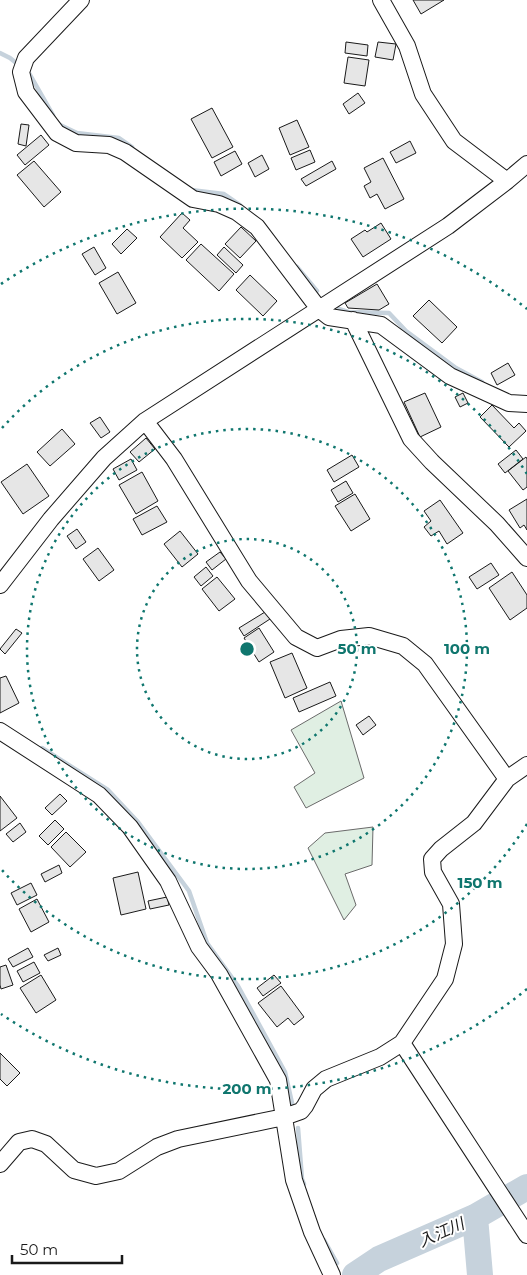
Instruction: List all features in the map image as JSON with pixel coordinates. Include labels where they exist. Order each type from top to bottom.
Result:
[{"type":"street","points":[[81,0],[23,65],[26,92],[57,133],[76,143],[109,145],[125,152],[193,199],[219,204],[237,212],[257,227],[319,309],[329,317],[381,325],[450,376],[509,403],[527,404]]},
{"type":"street","points":[[381,0],[407,46],[423,94],[454,141],[507,181]]},
{"type":"street","points":[[0,585],[51,519],[104,458],[145,421],[448,226],[527,164]]},
{"type":"street","points":[[353,320],[411,439],[432,462],[497,524],[527,558]]},
{"type":"street","points":[[145,421],[174,459],[249,581],[296,637],[317,648],[341,638],[369,636],[403,646],[425,664],[507,779]]},
{"type":"street","points":[[0,731],[99,795],[130,827],[168,881],[199,947],[219,974],[278,1080],[294,1180],[312,1232],[332,1275]]},
{"type":"street","points":[[0,1164],[19,1142],[32,1139],[46,1144],[74,1170],[96,1176],[119,1171],[157,1147],[178,1139],[284,1117],[301,1111],[314,1090],[326,1079],[380,1057],[402,1043],[445,979],[454,944],[451,904],[433,872],[432,859],[441,849],[474,823],[507,779],[527,766]]},
{"type":"street","points":[[402,1043],[527,1235]]},
{"type":"green space","points":[[341,701],[364,778],[306,808],[294,787],[315,773],[291,730]]},
{"type":"green space","points":[[373,827],[372,865],[345,874],[356,905],[344,920],[308,848],[325,833]]},
{"type":"building","points":[[413,0],[444,0],[421,14]]},
{"type":"building","points":[[346,42],[368,45],[367,56],[345,53]]},
{"type":"building","points":[[378,42],[396,44],[393,60],[375,57]]},
{"type":"building","points":[[348,57],[369,60],[365,86],[344,83]]},
{"type":"building","points":[[358,93],[365,103],[349,114],[343,104]]},
{"type":"building","points":[[212,108],[233,147],[212,158],[191,119]]},
{"type":"building","points":[[297,120],[309,147],[290,155],[279,128]]},
{"type":"building","points":[[21,124],[29,125],[26,146],[18,144]]},
{"type":"building","points":[[41,135],[49,145],[25,165],[17,155]]},
{"type":"building","points":[[410,141],[416,153],[396,163],[390,152]]},
{"type":"building","points":[[310,150],[315,162],[296,170],[291,158]]},
{"type":"building","points":[[235,151],[242,164],[221,176],[214,162]]},
{"type":"building","points":[[262,155],[269,169],[255,177],[248,163]]},
{"type":"building","points":[[383,158],[404,199],[385,209],[377,194],[370,198],[364,186],[371,182],[364,168]]},
{"type":"building","points":[[34,161],[61,192],[44,207],[17,175]]},
{"type":"building","points":[[332,161],[336,169],[306,186],[301,179]]},
{"type":"building","points":[[182,213],[190,220],[183,228],[198,242],[182,258],[160,237]]},
{"type":"building","points":[[381,223],[391,239],[363,257],[351,239]]},
{"type":"building","points":[[241,227],[256,241],[240,258],[225,244]]},
{"type":"building","points":[[127,229],[137,238],[121,254],[112,244]]},
{"type":"building","points":[[201,244],[234,274],[219,291],[186,260]]},
{"type":"building","points":[[94,247],[106,268],[95,275],[82,254]]},
{"type":"building","points":[[224,247],[243,265],[236,273],[217,255]]},
{"type":"building","points":[[118,272],[136,303],[117,314],[99,283]]},
{"type":"building","points":[[250,275],[277,301],[263,316],[236,290]]},
{"type":"building","points":[[377,284],[389,304],[379,310],[348,308],[345,303]]},
{"type":"building","points":[[429,300],[457,327],[442,343],[413,316]]},
{"type":"building","points":[[508,363],[515,375],[497,385],[491,373]]},
{"type":"building","points":[[425,393],[441,427],[420,437],[404,402]]},
{"type":"building","points":[[463,393],[468,403],[460,407],[455,397]]},
{"type":"building","points":[[492,405],[514,428],[519,423],[526,431],[509,447],[480,417]]},
{"type":"building","points":[[100,417],[110,432],[101,438],[90,423]]},
{"type":"building","points":[[62,429],[75,444],[50,466],[37,452]]},
{"type":"building","points":[[146,438],[155,449],[139,462],[130,452]]},
{"type":"building","points":[[516,450],[523,459],[505,473],[498,464]]},
{"type":"building","points":[[352,455],[359,467],[334,482],[327,470]]},
{"type":"building","points":[[526,457],[527,487],[523,490],[508,471]]},
{"type":"building","points":[[131,459],[137,470],[119,480],[113,469]]},
{"type":"building","points":[[27,464],[49,496],[23,514],[1,482]]},
{"type":"building","points":[[142,472],[158,501],[136,514],[119,485]]},
{"type":"building","points":[[346,481],[353,493],[338,502],[331,490]]},
{"type":"building","points":[[355,494],[370,519],[351,531],[335,506]]},
{"type":"building","points":[[527,499],[527,530],[524,525],[520,528],[509,510]]},
{"type":"building","points":[[440,500],[463,533],[447,544],[439,531],[431,536],[424,527],[431,521],[424,511]]},
{"type":"building","points":[[157,506],[167,522],[142,535],[133,519]]},
{"type":"building","points":[[77,529],[86,542],[76,549],[67,536]]},
{"type":"building","points":[[180,531],[198,554],[182,567],[164,544]]},
{"type":"building","points":[[98,548],[114,570],[99,581],[83,559]]},
{"type":"building","points":[[220,552],[226,559],[212,570],[206,562]]},
{"type":"building","points":[[491,563],[499,575],[477,589],[469,577]]},
{"type":"building","points":[[206,567],[213,576],[201,586],[194,577]]},
{"type":"building","points":[[512,572],[527,595],[527,608],[510,620],[489,588]]},
{"type":"building","points":[[217,577],[235,599],[219,611],[202,589]]},
{"type":"building","points":[[265,612],[270,619],[244,636],[239,628]]},
{"type":"building","points":[[259,628],[274,652],[259,662],[244,638]]},
{"type":"building","points":[[16,629],[22,633],[5,654],[0,649]]},
{"type":"building","points":[[292,653],[307,688],[285,698],[270,662]]},
{"type":"building","points":[[6,676],[19,703],[0,713],[0,678]]},
{"type":"building","points":[[330,682],[336,696],[299,712],[293,698]]},
{"type":"building","points":[[369,716],[376,725],[363,735],[356,725]]},
{"type":"building","points":[[60,794],[67,801],[52,815],[45,808]]},
{"type":"building","points":[[0,796],[17,818],[0,831]]},
{"type":"building","points":[[55,820],[64,829],[48,845],[39,836]]},
{"type":"building","points":[[20,823],[26,832],[13,842],[6,834]]},
{"type":"building","points":[[66,832],[86,852],[70,867],[51,847]]},
{"type":"building","points":[[59,865],[62,873],[45,882],[41,874]]},
{"type":"building","points":[[138,872],[146,909],[121,915],[113,878]]},
{"type":"building","points":[[31,883],[37,895],[17,905],[11,893]]},
{"type":"building","points":[[167,897],[169,905],[150,909],[148,901]]},
{"type":"building","points":[[37,899],[49,922],[31,932],[19,909]]},
{"type":"building","points":[[28,948],[33,957],[13,967],[8,959]]},
{"type":"building","points":[[58,948],[61,955],[48,961],[44,955]]},
{"type":"building","points":[[34,962],[40,973],[23,982],[17,971]]},
{"type":"building","points":[[6,965],[13,985],[1,989],[0,967]]},
{"type":"building","points":[[41,975],[56,1000],[36,1013],[20,988]]},
{"type":"building","points":[[274,975],[281,983],[263,996],[257,988]]},
{"type":"building","points":[[281,986],[304,1017],[294,1025],[288,1018],[277,1027],[258,1003]]},
{"type":"building","points":[[0,1053],[20,1073],[7,1086],[0,1079]]},
{"type":"waterway","points":[[0,53],[20,66]]},
{"type":"waterway","points":[[26,70],[53,115]]},
{"type":"waterway","points":[[58,124],[77,133],[119,138],[132,147]]},
{"type":"waterway","points":[[191,190],[224,194],[240,205]]},
{"type":"waterway","points":[[297,267],[317,291]]},
{"type":"waterway","points":[[339,309],[348,312],[389,313],[406,331],[456,368],[482,382]]},
{"type":"waterway","points":[[42,748],[108,790],[138,822],[189,891],[207,943],[238,986],[285,1072],[292,1103]]},
{"type":"waterway","points":[[298,1128],[304,1184]]},
{"type":"waterway","name":"入江川","points":[[355,1275],[379,1259],[475,1217],[527,1187]]},
{"type":"waterway","points":[[475,1217],[480,1275]]},
{"type":"waterway","points":[[324,1240],[337,1263]]}]
